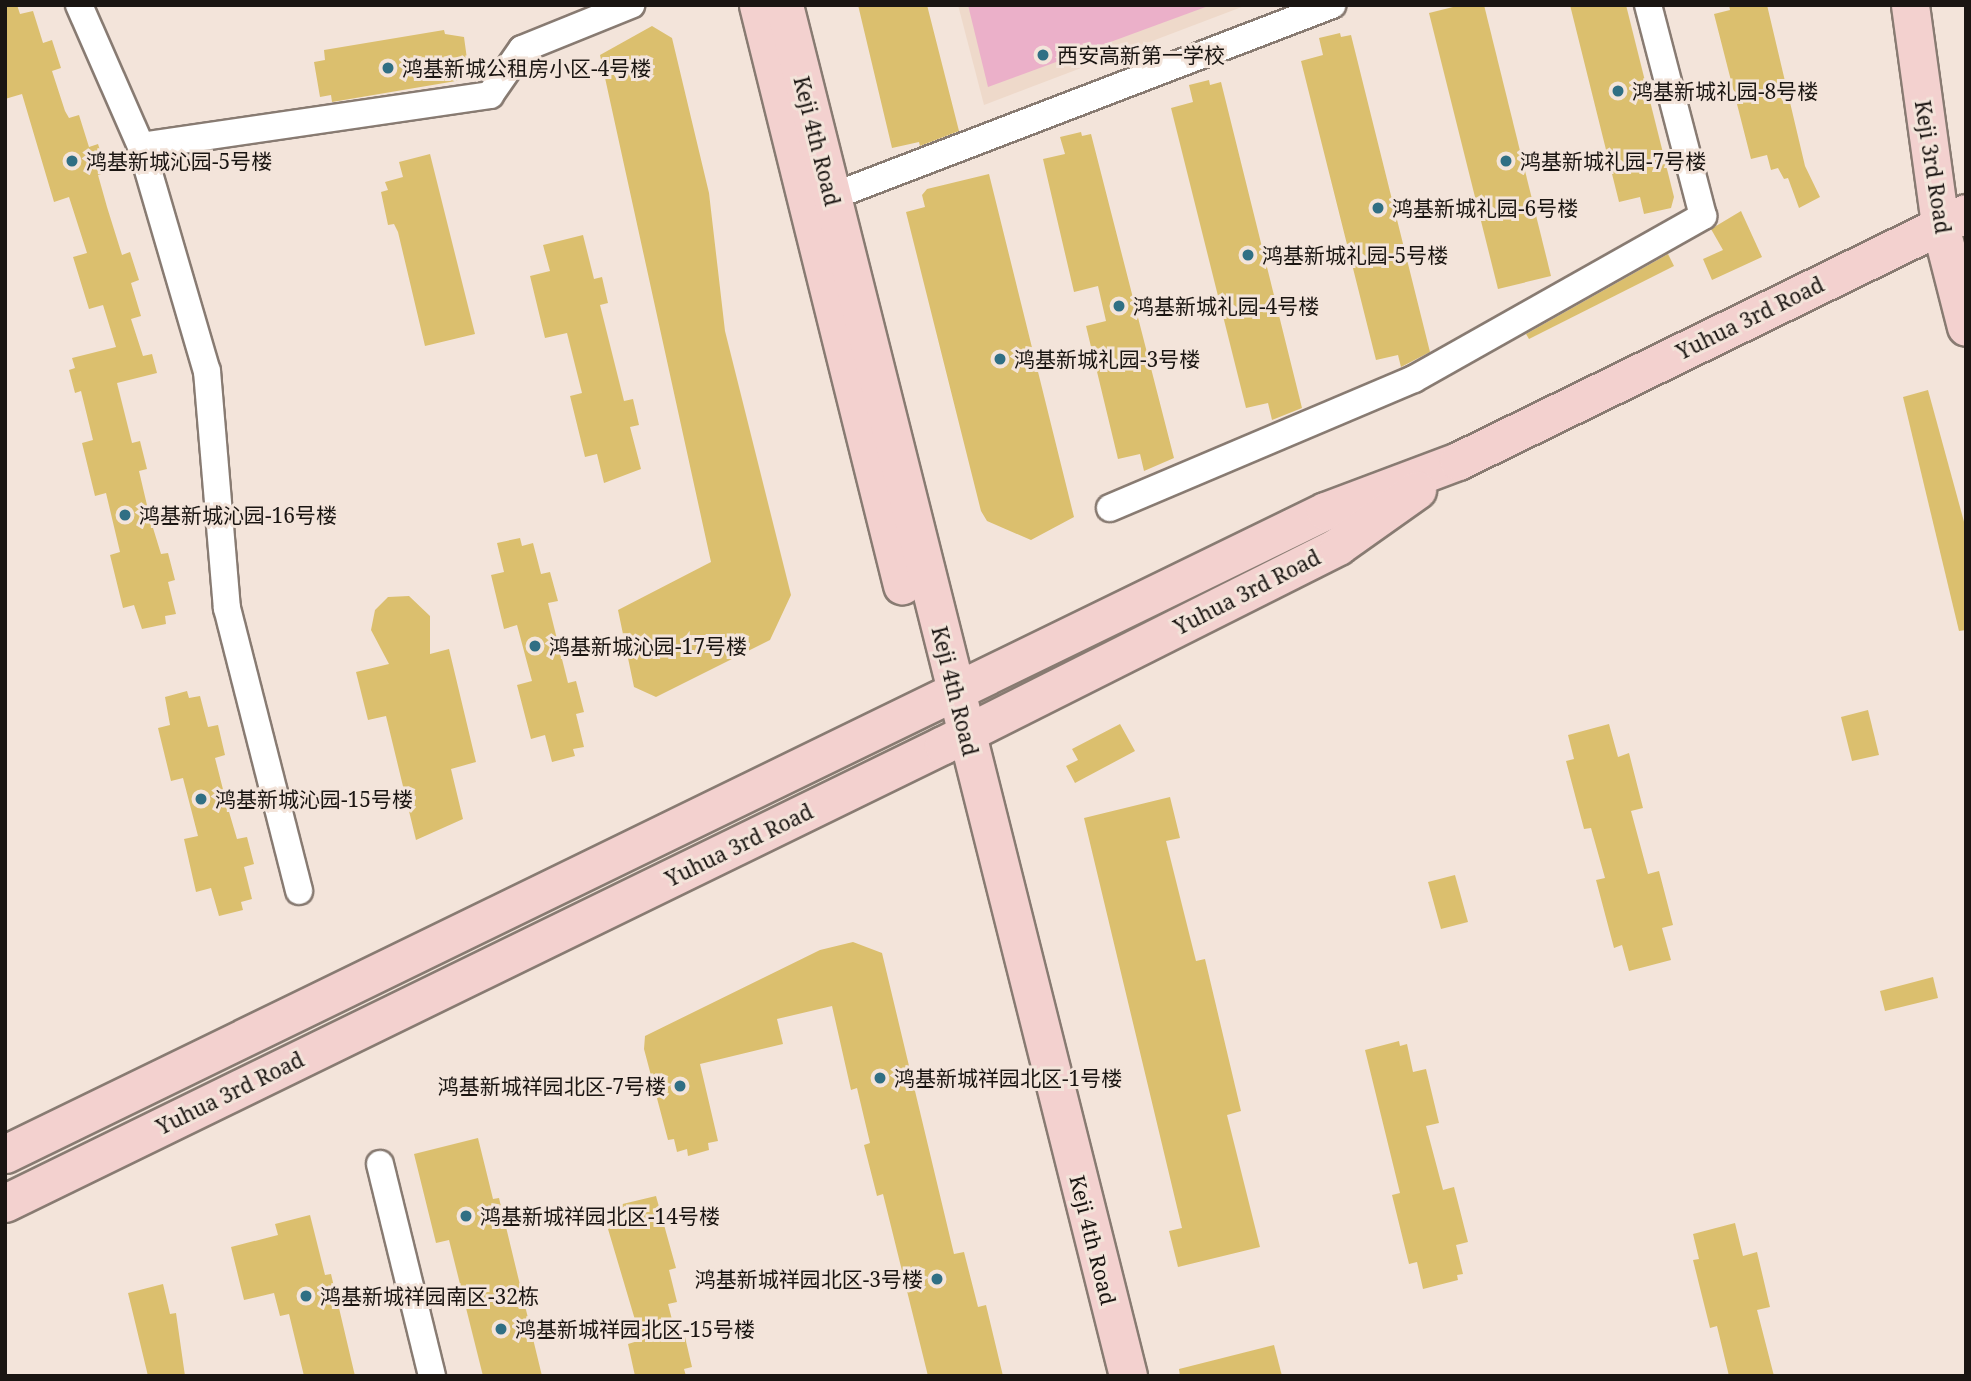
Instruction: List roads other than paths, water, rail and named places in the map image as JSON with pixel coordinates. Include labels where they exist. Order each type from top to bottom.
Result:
[{"type":"street","points":[[79,5],[141,146],[207,371],[226,608],[299,891]]},
{"type":"street","points":[[141,146],[490,95],[522,49],[631,5]]},
{"type":"street","name":"Keji 4th Road","points":[[758,5],[944,699]]},
{"type":"street","name":"Keji 4th Road","points":[[784,5],[831,197],[1101,1376]]},
{"type":"street","points":[[831,197],[1332,5]]},
{"type":"street","points":[[1110,508],[1414,379],[1703,216],[1648,5]]},
{"type":"street","name":"Keji 3rd Road","points":[[1910,5],[1953,219],[1966,327]]},
{"type":"street","name":"Yuhua 3rd Road","points":[[5,1154],[944,699],[1325,511],[1458,461],[1953,219]]},
{"type":"street","name":"Yuhua 3rd Road","points":[[5,1203],[954,740],[1338,546],[1458,461]]},
{"type":"street","name":"Keji 4th Road","points":[[954,740],[1128,1376]]},
{"type":"street","points":[[380,1164],[432,1376]]},
{"type":"place","name":"西安高新第一学校","points":[[1043,55]]},
{"type":"place","name":"鸿基新城公租房小区-4号楼","points":[[388,68]]},
{"type":"place","name":"鸿基新城礼园-8号楼","points":[[1618,91]]},
{"type":"place","name":"鸿基新城沁园-5号楼","points":[[72,161]]},
{"type":"place","name":"鸿基新城礼园-7号楼","points":[[1506,161]]},
{"type":"place","name":"鸿基新城礼园-6号楼","points":[[1378,208]]},
{"type":"place","name":"鸿基新城礼园-5号楼","points":[[1248,255]]},
{"type":"place","name":"鸿基新城礼园-4号楼","points":[[1119,306]]},
{"type":"place","name":"鸿基新城礼园-3号楼","points":[[1000,359]]},
{"type":"place","name":"鸿基新城沁园-16号楼","points":[[125,515]]},
{"type":"place","name":"鸿基新城沁园-17号楼","points":[[535,646]]},
{"type":"place","name":"鸿基新城沁园-15号楼","points":[[201,799]]},
{"type":"place","name":"鸿基新城祥园北区-1号楼","points":[[880,1078]]},
{"type":"place","name":"鸿基新城祥园北区-7号楼","points":[[680,1086]]},
{"type":"place","name":"鸿基新城祥园北区-14号楼","points":[[466,1216]]},
{"type":"place","name":"鸿基新城祥园北区-3号楼","points":[[937,1279]]},
{"type":"place","name":"鸿基新城祥园南区-32栋","points":[[306,1296]]},
{"type":"place","name":"鸿基新城祥园北区-15号楼","points":[[501,1329]]}]
